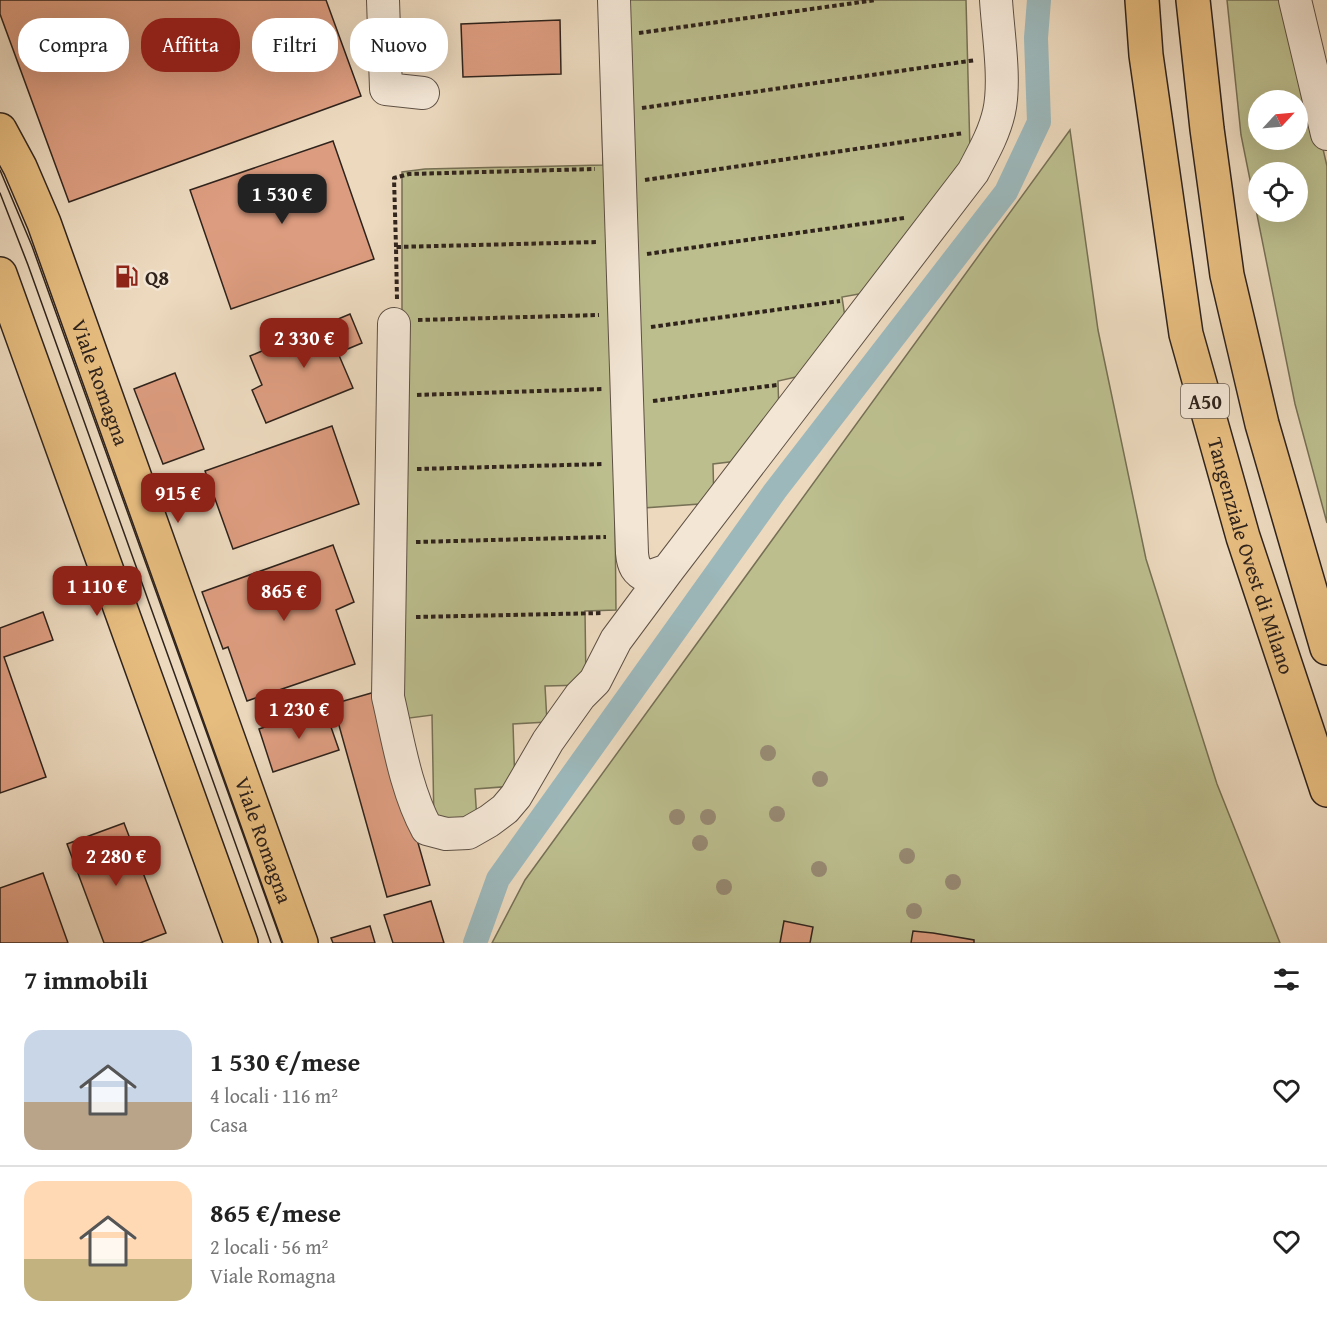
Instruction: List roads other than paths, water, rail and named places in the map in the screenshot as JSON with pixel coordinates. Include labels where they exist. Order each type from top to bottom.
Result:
[{"type":"main road","name":"Tangenziale Ovest di Milano","points":[[1142,0],[1146,55],[1186,334],[1243,537],[1327,790]]},
{"type":"main road","name":"A50","points":[[1193,0],[1207,129],[1227,275],[1262,424],[1327,648]]},
{"type":"main road","name":"Viale Romagna","points":[[0,130],[20,167],[44,223],[301,943]]},
{"type":"main road","points":[[0,274],[241,943]]},
{"type":"street","points":[[383,0],[386,89],[423,93]]},
{"type":"street","points":[[614,0],[633,563],[638,573],[648,577],[668,570]]},
{"type":"street","points":[[394,322],[388,697],[401,755],[420,817],[428,829],[446,834],[468,833],[505,809],[516,796],[548,741],[580,696],[595,681],[616,640],[973,172],[995,129],[1000,110],[1001,80],[996,0]]},
{"type":"street","points":[[1294,0],[1327,134]]},
{"type":"waterway","points":[[475,943],[498,879],[775,491],[1006,192],[1039,122],[1036,38],[1039,0]]},
{"type":"tram line","points":[[0,170],[32,246],[282,943]]},
{"type":"tram line","points":[[0,193],[28,265],[271,943]]},
{"type":"place","name":"Q8","points":[[127,277]]}]
